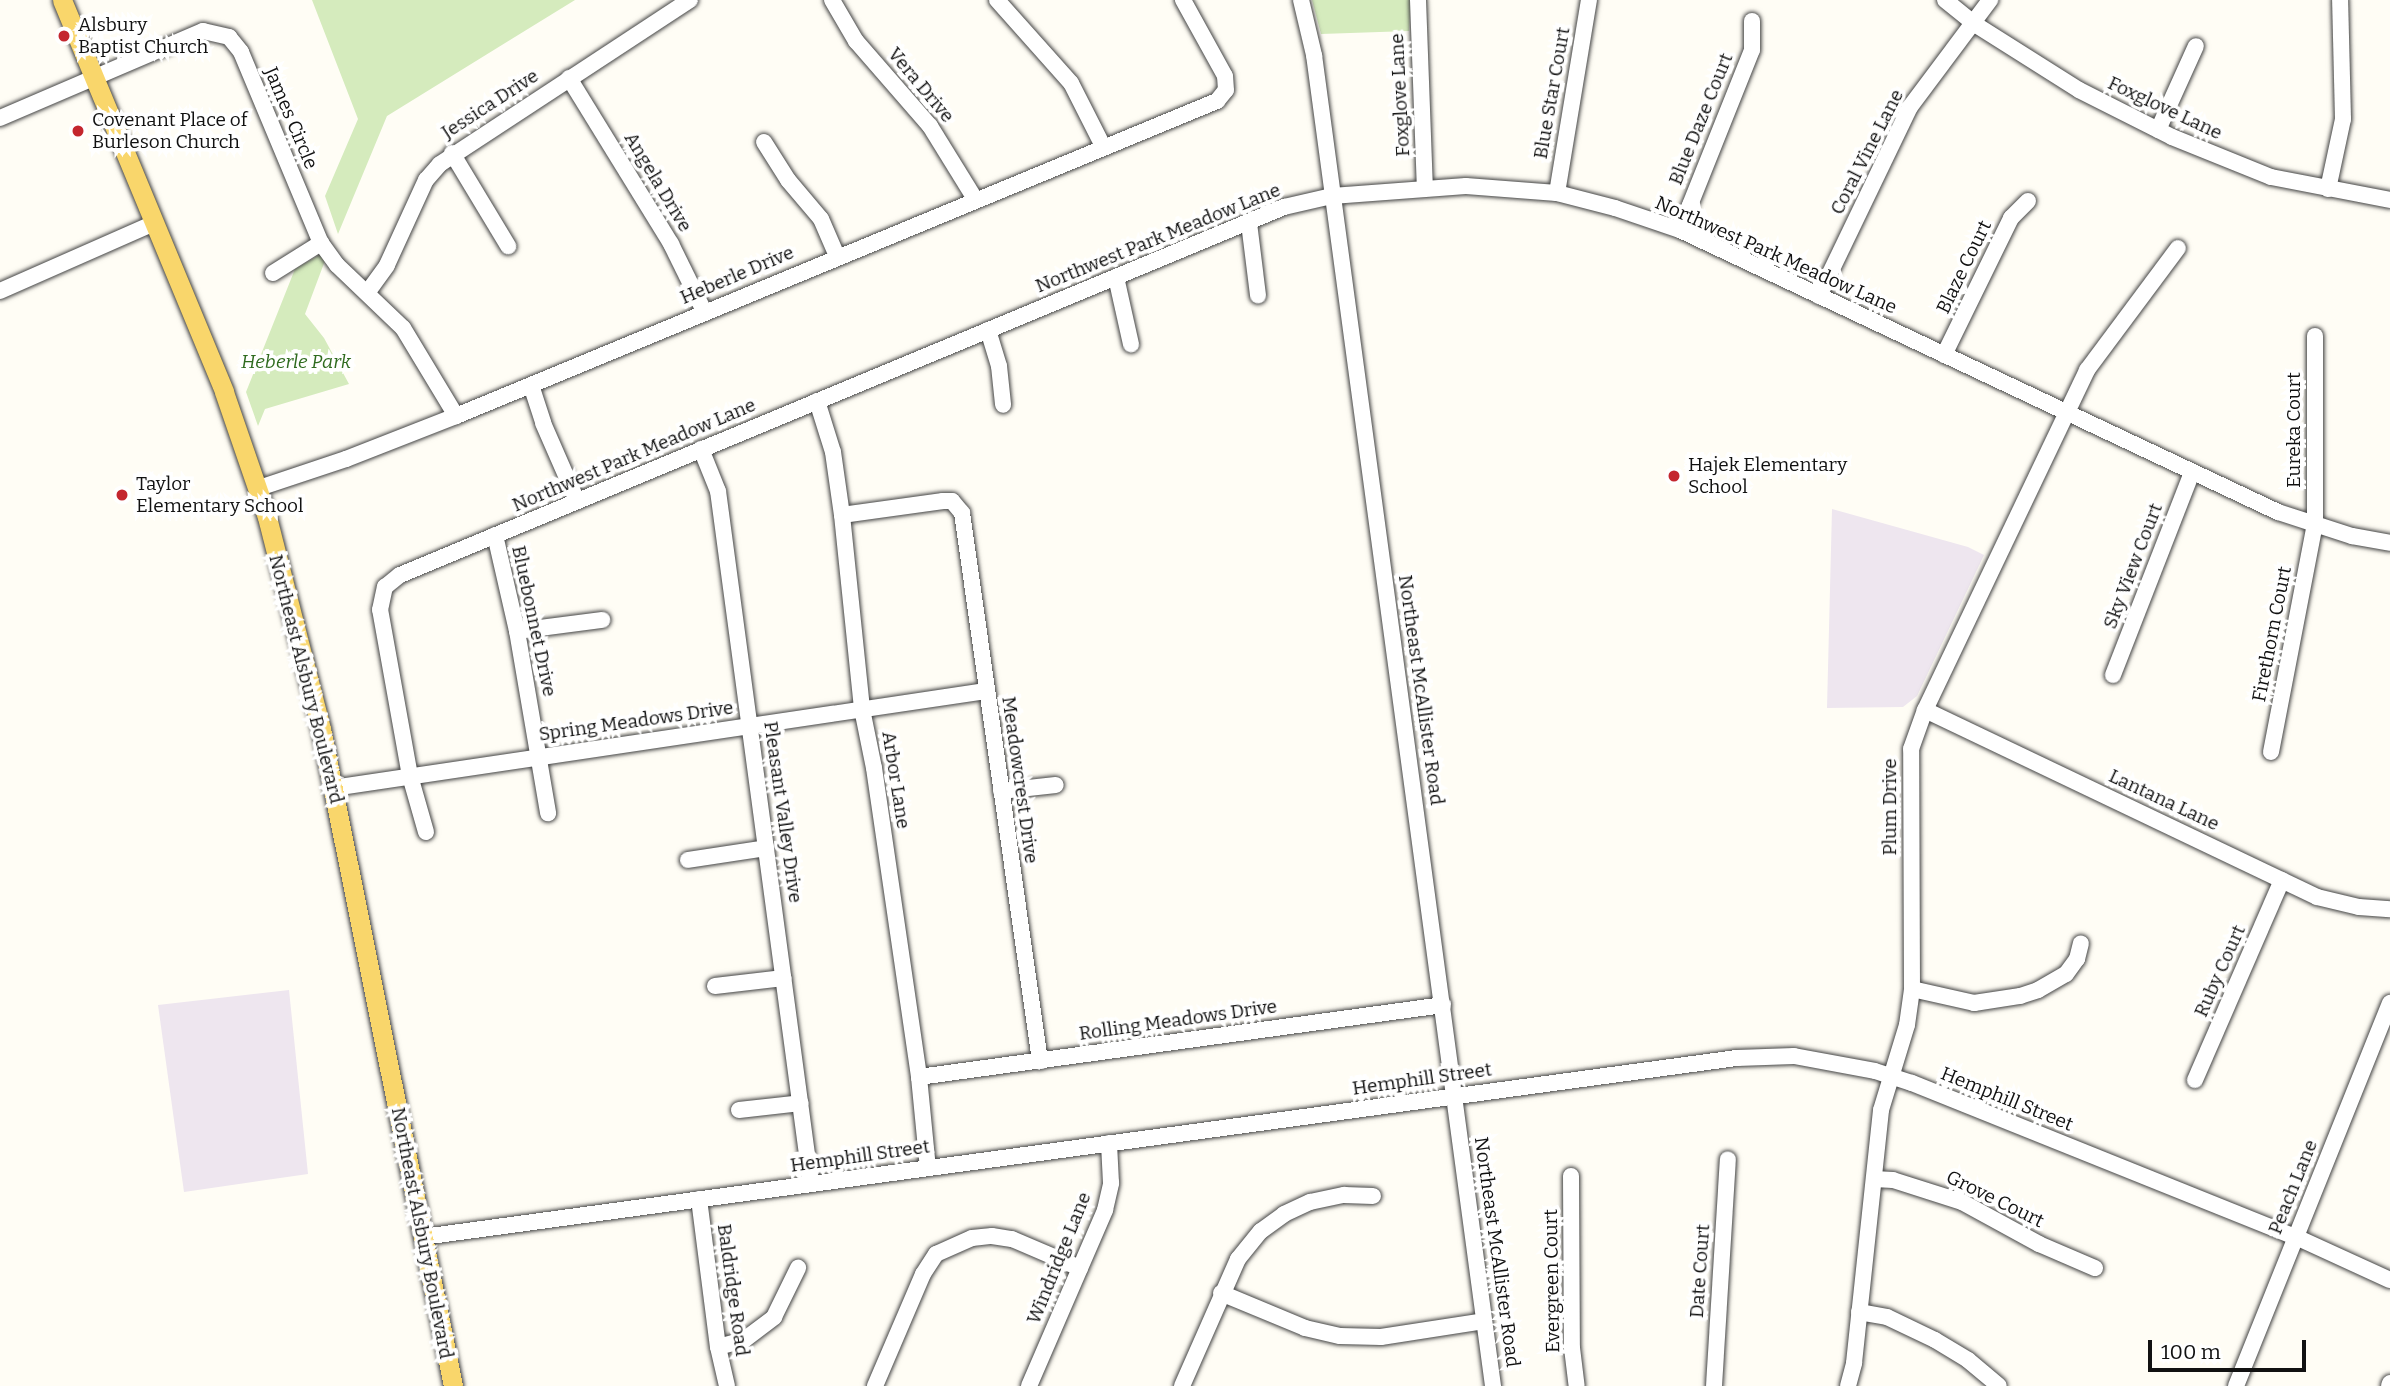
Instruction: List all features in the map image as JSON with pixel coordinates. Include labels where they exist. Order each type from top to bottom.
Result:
[{"type":"main road","name":"Northeast Alsbury Boulevard","points":[[62,0],[224,392],[259,488],[289,599],[333,788],[453,1386]]},
{"type":"street","name":"Jessica Drive","points":[[367,293],[387,265],[426,180],[452,153],[690,0]]},
{"type":"street","name":"Vera Drive","points":[[832,0],[856,41],[929,126],[975,199]]},
{"type":"street","points":[[997,0],[1071,83],[1103,146]]},
{"type":"street","name":"Heberle Drive","points":[[259,488],[346,459],[456,416],[704,311],[1217,101],[1226,90],[1225,76],[1184,0]]},
{"type":"street","name":"Northeast McAllister Road","points":[[1301,0],[1314,55],[1493,1386]]},
{"type":"street","name":"Foxglove Lane","points":[[1418,0],[1425,187]]},
{"type":"street","name":"Blue Star Court","points":[[1557,193],[1589,0]]},
{"type":"street","name":"Foxglove Lane","points":[[1945,0],[1973,23],[2079,90],[2158,130],[2272,177],[2390,200]]},
{"type":"street","name":"Coral Vine Lane","points":[[1819,296],[1910,107],[1990,0]]},
{"type":"street","points":[[2328,189],[2343,119],[2340,0]]},
{"type":"street","name":"Blue Daze Court","points":[[1680,230],[1752,50],[1752,22]]},
{"type":"street","name":"James Circle","points":[[0,118],[204,31],[229,37],[241,52],[321,243],[337,265],[403,328],[456,416]]},
{"type":"street","points":[[2158,130],[2196,46]]},
{"type":"street","name":"Angela Drive","points":[[569,78],[671,244],[704,311]]},
{"type":"street","points":[[764,142],[789,180],[821,219],[837,256]]},
{"type":"street","points":[[452,153],[508,246]]},
{"type":"street","name":"Northwest Park Meadow Lane","points":[[410,776],[380,610],[385,587],[400,575],[1284,207],[1332,196],[1466,186],[1557,193],[1615,208],[1680,230],[2278,512],[2352,536],[2390,543]]},
{"type":"street","name":"Blaze Court","points":[[1944,355],[2011,218],[2028,201]]},
{"type":"street","points":[[0,291],[154,223]]},
{"type":"street","points":[[1249,223],[1258,295]]},
{"type":"street","points":[[273,272],[321,243]]},
{"type":"street","name":"Plum Drive","points":[[1848,1386],[1859,1312],[1881,1110],[1907,1024],[1912,989],[1911,748],[1925,710],[2087,370],[2178,248]]},
{"type":"street","points":[[1116,276],[1131,344]]},
{"type":"street","points":[[988,330],[999,366],[1003,405]]},
{"type":"street","name":"Eureka Court","points":[[2315,336],[2315,524]]},
{"type":"street","points":[[531,385],[543,423],[577,501]]},
{"type":"street","name":"Arbor Lane","points":[[817,401],[833,452],[862,709],[874,768],[919,1077],[928,1168]]},
{"type":"street","name":"Pleasant Valley Drive","points":[[701,449],[718,491],[811,1184]]},
{"type":"street","name":"Sky View Court","points":[[2113,675],[2192,472]]},
{"type":"street","name":"Meadowcrest Drive","points":[[842,515],[943,501],[952,501],[962,513],[1040,1060]]},
{"type":"street","name":"Firethorn Court","points":[[2271,752],[2315,524]]},
{"type":"street","name":"Bluebonnet Drive","points":[[495,536],[517,631],[548,813]]},
{"type":"street","points":[[517,631],[602,620]]},
{"type":"street","name":"Spring Meadows Drive","points":[[333,788],[986,691]]},
{"type":"street","name":"Lantana Lane","points":[[1925,710],[2282,880],[2337,903],[2390,909]]},
{"type":"street","points":[[410,776],[426,832]]},
{"type":"street","points":[[1001,791],[1056,785]]},
{"type":"street","points":[[688,860],[766,848]]},
{"type":"street","name":"Ruby Court","points":[[2195,1080],[2282,880]]},
{"type":"street","points":[[1912,989],[1974,1003],[2020,996],[2038,990],[2066,974],[2077,959],[2081,943]]},
{"type":"street","points":[[715,986],[784,978]]},
{"type":"street","name":"Peach Lane","points":[[2236,1386],[2390,1003]]},
{"type":"street","name":"Rolling Meadows Drive","points":[[919,1077],[1443,1005]]},
{"type":"street","name":"Hemphill Street","points":[[423,1237],[1764,1056],[1825,1060],[1892,1076],[2296,1237],[2390,1280]]},
{"type":"street","points":[[739,1110],[801,1103]]},
{"type":"street","name":"Windridge Lane","points":[[1029,1386],[1105,1210],[1111,1183],[1109,1143]]},
{"type":"street","name":"Date Court","points":[[1714,1386],[1728,1159]]},
{"type":"street","name":"Evergreen Court","points":[[1571,1176],[1572,1348],[1577,1386]]},
{"type":"street","name":"Grove Court","points":[[1874,1179],[1893,1180],[1962,1202],[2039,1244],[2095,1268]]},
{"type":"street","points":[[1182,1386],[1238,1259],[1261,1231],[1284,1214],[1321,1199],[1344,1195],[1373,1196]]},
{"type":"street","name":"Baldridge Road","points":[[699,1199],[718,1346],[727,1386]]},
{"type":"street","points":[[875,1386],[923,1274],[936,1254],[972,1238],[992,1236],[1012,1239],[1080,1268]]},
{"type":"street","points":[[718,1346],[744,1340],[775,1317],[797,1268]]},
{"type":"street","points":[[1221,1293],[1305,1328],[1340,1336],[1381,1337],[1484,1321]]},
{"type":"street","points":[[1859,1312],[1887,1317],[1935,1340],[1968,1360],[1999,1386]]},
{"type":"shaded area","points":[[1832,509],[1968,547],[1984,555],[1917,696],[1903,707],[1827,708]]},
{"type":"shaded area","points":[[289,990],[308,1174],[184,1192],[158,1005]]},
{"type":"green space","points":[[312,0],[575,0],[387,116],[338,234],[325,196],[358,119]]},
{"type":"green space","points":[[1312,0],[1411,0],[1409,31],[1321,34]]},
{"type":"green space","name":"Heberle Park","points":[[321,254],[326,258],[305,314],[324,338],[349,384],[265,409],[258,426],[246,392],[295,269]]},
{"type":"place","name":"Alsbury Baptist Church","points":[[64,36]]},
{"type":"place","name":"Covenant Place of Burleson Church","points":[[78,131]]},
{"type":"place","name":"Hajek Elementary School","points":[[1674,476]]},
{"type":"place","name":"Taylor Elementary School","points":[[122,495]]}]
